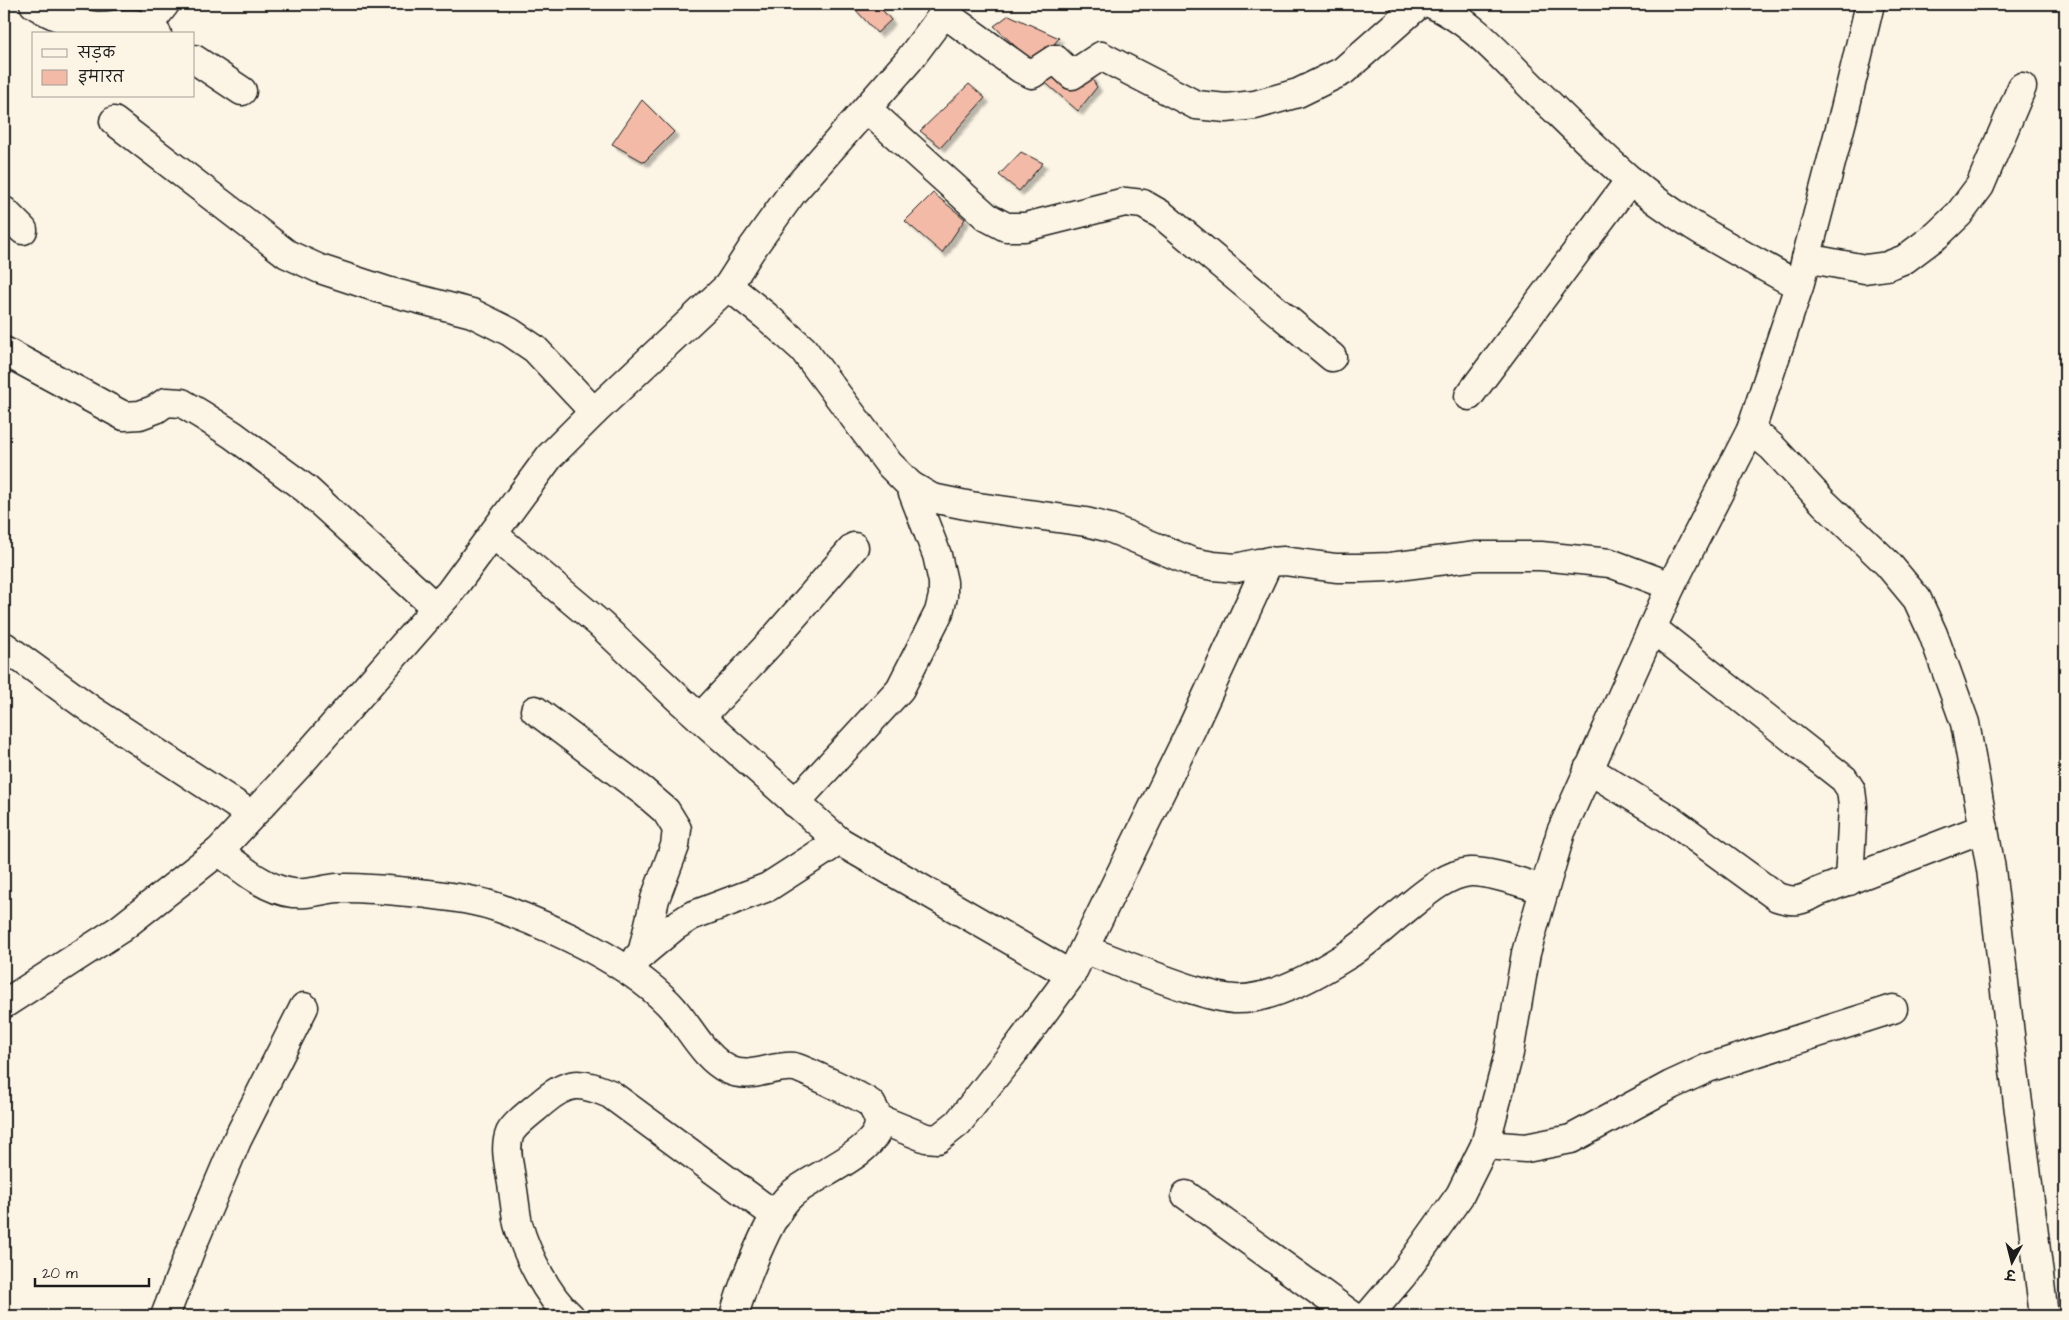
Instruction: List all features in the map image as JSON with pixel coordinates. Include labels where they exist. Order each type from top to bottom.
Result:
[{"type":"street","points":[[34,4],[49,14],[67,21],[98,26],[134,22],[152,30],[165,4]]},
{"type":"street","points":[[4,1004],[120,928],[219,851],[436,608],[550,456],[728,286],[792,193],[910,60],[948,9],[1021,69],[1032,74],[1056,59],[1072,74],[1101,56],[1196,105],[1226,108],[1255,105],[1298,93],[1343,71],[1419,4]]},
{"type":"street","points":[[1432,4],[1452,13],[1476,31],[1582,136],[1630,180],[1678,217],[1799,286]]},
{"type":"street","points":[[1368,1316],[1402,1276],[1460,1195],[1485,1145],[1509,1053],[1526,952],[1560,832],[1671,586],[1751,430],[1799,286],[1845,110],[1870,4]]},
{"type":"street","points":[[195,60],[242,91]]},
{"type":"street","points":[[1806,258],[1865,269],[1887,266],[1905,259],[1937,235],[1959,214],[1980,186],[2022,87]]},
{"type":"street","points":[[867,109],[987,217],[1006,226],[1025,227],[1125,202],[1143,204],[1162,215],[1332,357]]},
{"type":"street","points":[[114,121],[287,254],[320,269],[387,292],[472,313],[510,332],[535,349],[594,412]]},
{"type":"street","points":[[1469,396],[1630,180]]},
{"type":"street","points":[[4,211],[23,230]]},
{"type":"street","points":[[728,286],[803,349],[889,464],[910,485],[932,498],[971,506],[1086,522],[1110,528],[1192,562],[1213,566],[1236,568],[1269,561],[1284,561],[1336,568],[1361,568],[1477,556],[1540,556],[1610,563],[1671,586]]},
{"type":"street","points":[[4,351],[124,416],[140,415],[156,409],[166,402],[182,403],[233,435],[306,489],[436,608]]},
{"type":"street","points":[[1751,430],[1772,447],[1824,503],[1888,564],[1916,599],[1933,634],[1965,723],[1991,869],[2044,1316]]},
{"type":"street","points":[[795,803],[900,689],[939,612],[943,596],[943,582],[937,555],[910,485]]},
{"type":"street","points":[[493,534],[600,624],[700,718],[839,841],[1071,975]]},
{"type":"street","points":[[700,718],[772,641],[854,547]]},
{"type":"street","points":[[879,1119],[926,1138],[938,1139],[958,1123],[1071,975],[1192,728],[1269,561]]},
{"type":"street","points":[[1652,628],[1844,779],[1851,790],[1853,806],[1849,881]]},
{"type":"street","points":[[4,646],[93,711],[252,815]]},
{"type":"street","points":[[535,710],[644,792],[666,811],[677,829],[675,846],[634,962],[642,981],[669,1004],[702,1047],[728,1070],[742,1074],[781,1067],[797,1067],[870,1103],[879,1119],[878,1131],[864,1148],[790,1195],[776,1216],[750,1270],[734,1316]]},
{"type":"street","points":[[1588,769],[1674,822],[1777,897],[1791,902],[1803,900],[1818,892],[1984,828]]},
{"type":"street","points":[[634,962],[674,926],[691,916],[768,887],[839,841]]},
{"type":"street","points":[[219,851],[256,878],[276,889],[294,894],[335,888],[373,888],[474,900],[502,908],[582,944],[634,962]]},
{"type":"street","points":[[1084,949],[1177,984],[1216,996],[1251,999],[1273,993],[1347,956],[1428,891],[1454,877],[1470,872],[1544,889]]},
{"type":"street","points":[[175,1311],[236,1140],[304,1007]]},
{"type":"street","points":[[1485,1145],[1526,1148],[1570,1139],[1671,1085],[1708,1068],[1893,1008]]},
{"type":"street","points":[[570,1316],[560,1308],[540,1278],[518,1224],[507,1144],[511,1131],[552,1094],[573,1084],[591,1086],[610,1094],[776,1216]]},
{"type":"street","points":[[1186,1195],[1353,1316]]},
{"type":"building","points":[[857,4],[877,4],[891,20],[877,33],[854,8]]},
{"type":"building","points":[[1009,15],[1059,38],[1036,66],[994,26]]},
{"type":"building","points":[[1055,67],[1087,71],[1097,87],[1078,111],[1040,78]]},
{"type":"building","points":[[969,84],[985,98],[941,147],[920,131]]},
{"type":"building","points":[[642,100],[674,132],[644,162],[612,144]]},
{"type":"building","points":[[1021,152],[1043,163],[1019,191],[999,175]]},
{"type":"building","points":[[933,193],[965,219],[942,253],[905,221]]}]
